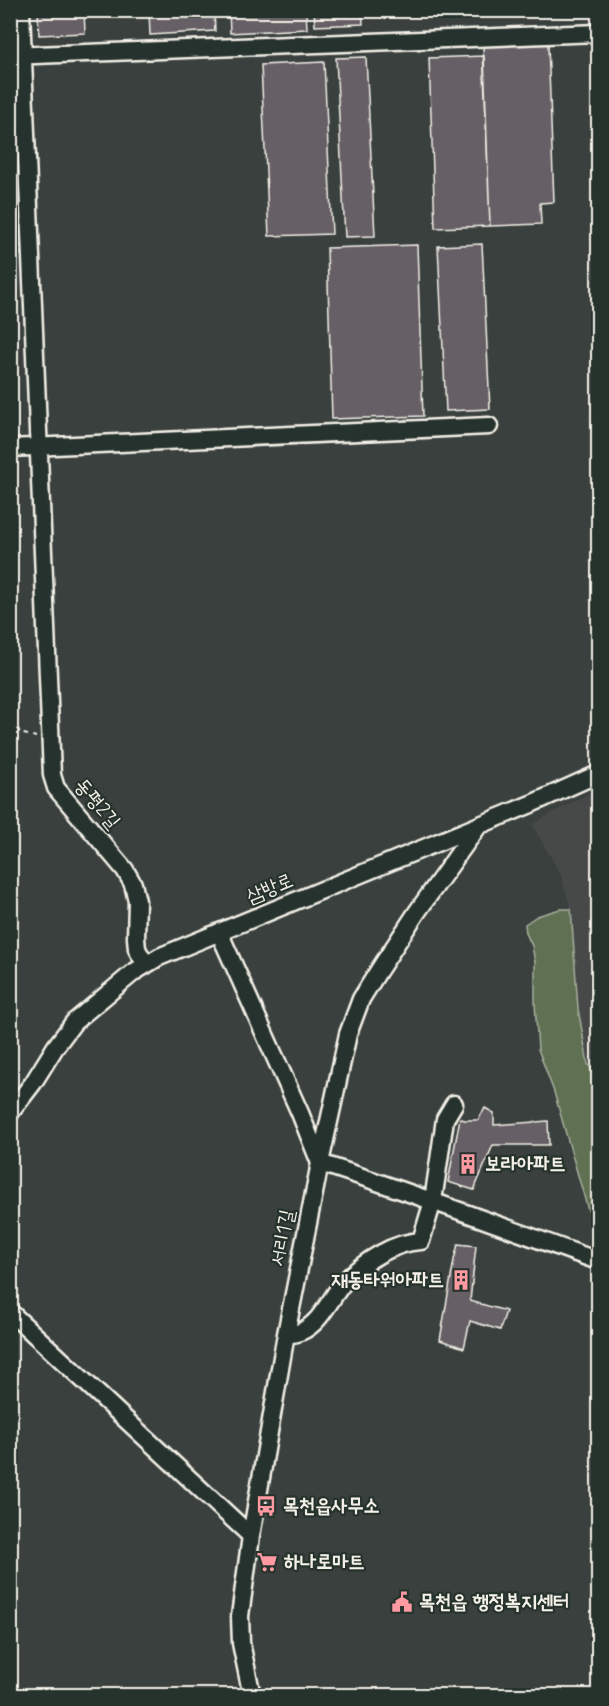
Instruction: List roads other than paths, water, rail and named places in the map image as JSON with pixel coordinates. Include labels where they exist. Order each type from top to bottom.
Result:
[{"type":"street","name":"동평2길","points":[[21,10],[17,56],[40,447],[52,775],[56,788],[125,870],[133,884],[136,901],[137,949],[146,965]]},
{"type":"street","points":[[17,56],[598,33]]},
{"type":"street","points":[[10,448],[489,426]]},
{"type":"street","name":"삼방로","points":[[10,1113],[74,1022],[134,972],[159,957],[598,774]]},
{"type":"street","name":"서리1길","points":[[252,1695],[241,1643],[240,1616],[251,1536],[286,1334],[348,1034],[361,999],[417,912],[479,825]]},
{"type":"street","points":[[219,932],[320,1163],[404,1190],[598,1262]]},
{"type":"street","points":[[286,1334],[300,1332],[315,1321],[346,1280],[372,1259],[409,1241],[421,1240],[433,1201],[445,1119],[454,1104]]},
{"type":"street","points":[[10,1311],[251,1536]]},
{"type":"waterway","points":[[10,254],[26,253]]},
{"type":"place","name":"보라아파트","points":[[468,1164]]},
{"type":"place","name":"재동타워아파트","points":[[461,1280]]},
{"type":"place","name":"목천읍사무소","points":[[266,1506]]},
{"type":"place","name":"하나로마트","points":[[267,1562]]},
{"type":"place","name":"목천읍 행정복지센터","points":[[402,1602]]}]
